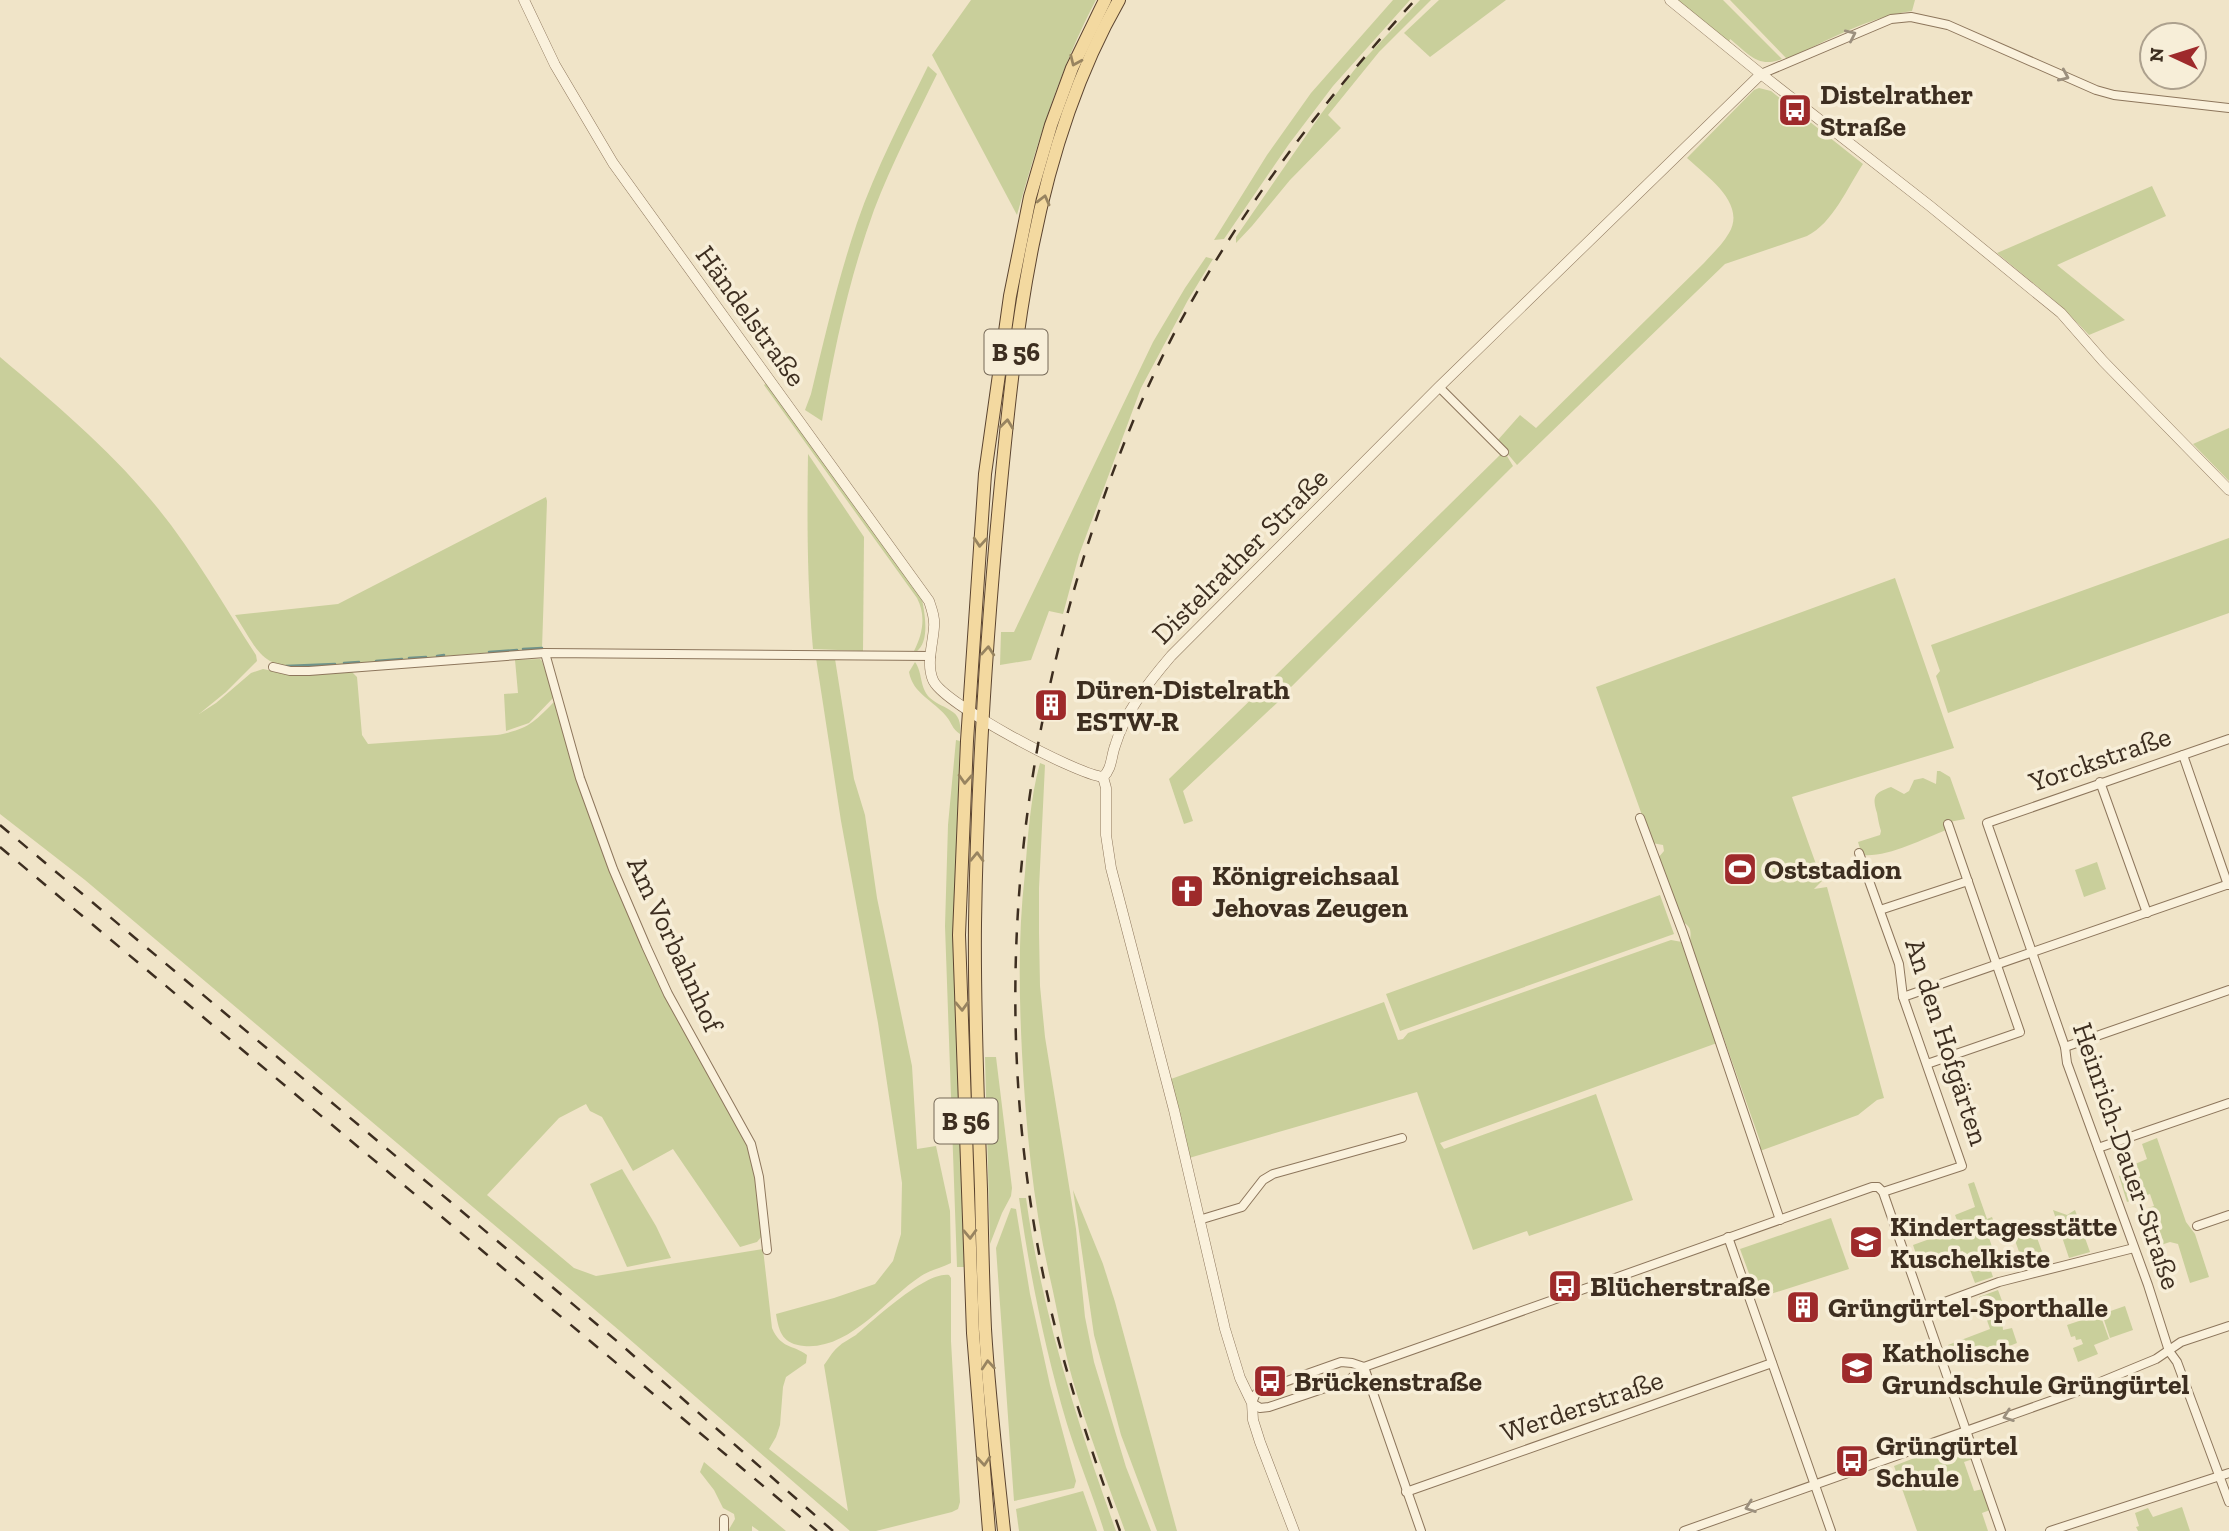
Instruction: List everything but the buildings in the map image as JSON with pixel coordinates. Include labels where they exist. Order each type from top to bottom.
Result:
[{"type":"main road","name":"B 56","points":[[989,1531],[973,1333],[960,935],[969,711],[987,450],[1016,262],[1030,197],[1051,125],[1072,68],[1105,0]]},
{"type":"main road","name":"B 56","points":[[1004,1531],[985,1331],[976,1042],[975,925],[983,719],[995,548],[1015,358],[1030,265],[1044,201],[1082,76],[1119,0]]},
{"type":"street","name":"Händelstraße","points":[[524,0],[555,65],[613,163],[929,601],[935,624],[931,656]]},
{"type":"street","points":[[1670,0],[2061,313],[2103,361],[2229,490]]},
{"type":"street","points":[[1761,74],[1891,19],[1911,17],[1948,25],[2096,90],[2114,95],[2229,108]]},
{"type":"street","name":"Distelrather Straße","points":[[1103,777],[1108,773],[1115,745],[1125,723],[1153,677],[1171,656],[1440,387],[1761,74]]},
{"type":"street","points":[[1440,387],[1504,452]]},
{"type":"street","points":[[273,667],[309,671],[545,653],[931,656],[930,672],[933,683],[944,695],[1065,765],[1092,776],[1103,777],[1111,868],[1174,1110],[1199,1220],[1240,1378],[1252,1403],[1257,1432],[1294,1531]]},
{"type":"street","name":"Am Vorbahnhof","points":[[545,653],[580,778],[613,869],[668,995],[751,1144],[759,1177],[767,1250]]},
{"type":"street","name":"Yorckstraße","points":[[1987,823],[2229,739]]},
{"type":"street","points":[[1903,997],[2228,884],[2183,755]]},
{"type":"street","points":[[2101,782],[2147,913]]},
{"type":"street","points":[[1640,818],[1722,1046],[1780,1220]]},
{"type":"street","name":"Heinrich-Dauer-Straße","points":[[1987,823],[2065,1047],[2067,1063],[2169,1351],[2177,1362],[2229,1502]]},
{"type":"street","points":[[1927,1064],[2020,1032],[1948,824]]},
{"type":"street","name":"An den Hofgärten","points":[[1859,853],[1899,964],[1903,997],[1962,1166],[1881,1190]]},
{"type":"street","points":[[1880,911],[1968,881]]},
{"type":"street","points":[[2065,1047],[2229,990]]},
{"type":"street","points":[[2098,1148],[2229,1103]]},
{"type":"street","points":[[1199,1220],[1242,1207],[1263,1180],[1273,1174],[1402,1138]]},
{"type":"street","points":[[1252,1403],[1260,1408],[1269,1407],[1349,1380],[1364,1367],[1872,1187],[1881,1190],[2001,1531]]},
{"type":"street","points":[[2197,1226],[2229,1215]]},
{"type":"street","points":[[1728,1237],[1831,1531]]},
{"type":"street","points":[[1923,1310],[1999,1282],[2134,1248]]},
{"type":"street","points":[[1684,1531],[2076,1392],[2156,1359],[2181,1342],[2229,1326]]},
{"type":"street","points":[[1252,1403],[1259,1391],[1341,1362],[1364,1367]]},
{"type":"street","name":"Werderstraße","points":[[1406,1492],[1772,1363]]},
{"type":"street","points":[[1364,1367],[1421,1531]]},
{"type":"street","points":[[2050,1531],[2229,1474]]},
{"type":"street","points":[[724,1519],[724,1531]]},
{"type":"green space","points":[[971,0],[1096,0],[1061,78],[1017,215],[932,55]]},
{"type":"green space","points":[[1393,0],[1410,0],[1333,86],[1289,144],[1224,239],[1214,240],[1267,155],[1311,93]]},
{"type":"green space","points":[[1420,0],[1431,0],[1379,52],[1328,115],[1341,128],[1290,180],[1236,243],[1236,237],[1355,69]]},
{"type":"green space","points":[[1439,0],[1506,0],[1430,57],[1404,33]]},
{"type":"green space","points":[[1677,0],[1723,0],[1782,59],[1766,62],[1754,58],[1730,39],[1729,42]]},
{"type":"green space","points":[[1730,0],[1915,0],[1912,11],[1864,24],[1787,59]]},
{"type":"green space","points":[[928,66],[937,74],[881,193],[857,262],[837,341],[822,421],[805,410],[844,265],[873,182]]},
{"type":"green space","points":[[1759,88],[1771,91],[1863,164],[1839,204],[1824,223],[1807,236],[1725,264],[1517,465],[1497,441],[1520,415],[1536,428],[1704,263],[1727,237],[1733,222],[1729,201],[1687,158]]},
{"type":"green space","points":[[2152,186],[2166,216],[2057,265],[2125,320],[2089,335],[2062,307],[1997,253]]},
{"type":"green space","points":[[1206,257],[1213,259],[1141,388],[1079,555],[1063,614],[1049,611],[1031,660],[1000,665],[1001,632],[1014,632],[1153,342]]},
{"type":"green space","points":[[0,357],[59,408],[134,480],[193,556],[256,655],[257,661],[199,714],[251,673],[263,669],[297,676],[352,672],[357,677],[362,735],[368,744],[508,733],[530,724],[556,700],[643,947],[749,1146],[757,1177],[762,1236],[757,1242],[740,1247],[673,1149],[633,1171],[602,1117],[590,1111],[586,1104],[559,1118],[487,1195],[574,1268],[596,1276],[763,1249],[772,1328],[779,1340],[807,1355],[806,1363],[786,1377],[780,1425],[769,1449],[848,1511],[824,1365],[840,1345],[914,1288],[939,1276],[949,1275],[960,1502],[958,1509],[876,1531],[850,1531],[620,1331],[85,880],[0,814]]},
{"type":"green space","points":[[765,384],[922,599],[925,635],[916,652],[914,651],[920,638],[922,618],[917,598]]},
{"type":"green space","points":[[2229,428],[2229,481],[2193,444]]},
{"type":"green space","points":[[1502,453],[1513,466],[1282,696],[1270,681]]},
{"type":"green space","points":[[808,454],[864,537],[863,651],[813,649],[808,552]]},
{"type":"green space","points":[[546,497],[542,648],[296,667],[272,662],[264,657],[235,615],[338,604]]},
{"type":"green space","points":[[2229,538],[2229,613],[1948,713],[1936,676],[1940,671],[1931,645]]},
{"type":"green space","name":"Oststadion","points":[[1895,578],[1954,748],[1792,797],[1822,881],[1814,889],[1827,887],[1884,1098],[1877,1100],[1858,1115],[1760,1151],[1760,1141],[1690,942],[1690,930],[1681,921],[1658,858],[1664,851],[1663,845],[1652,843],[1596,687]]},
{"type":"green space","points":[[816,658],[835,659],[854,779],[865,815],[877,898],[912,1066],[917,1149],[936,1146],[950,1211],[951,1263],[921,1276],[852,1332],[821,1345],[804,1346],[791,1343],[783,1336],[776,1314],[875,1284],[893,1261],[901,1234],[902,1183],[878,1023],[841,821]]},
{"type":"green space","points":[[540,659],[554,697],[529,723],[506,731],[504,694],[518,693],[515,660]]},
{"type":"green space","points":[[915,662],[930,698],[952,711],[959,719],[960,734],[911,680],[909,672]]},
{"type":"green space","points":[[1266,685],[1278,702],[1183,791],[1193,821],[1184,824],[1169,779]]},
{"type":"green space","points":[[956,740],[960,741],[955,885],[964,1267],[957,1267],[945,926],[948,825]]},
{"type":"green space","points":[[1040,763],[1045,765],[1039,888],[1040,986],[1045,1037],[1076,1229],[1085,1317],[1094,1362],[1126,1467],[1151,1531],[1125,1531],[1091,1438],[1066,1355],[1035,1194],[1024,1081],[1020,963],[1028,832]]},
{"type":"green space","points":[[1937,771],[1950,777],[1965,819],[1949,822],[1946,830],[1904,847],[1882,854],[1862,855],[1858,842],[1880,835],[1875,803],[1878,793],[1891,787],[1904,794],[1909,791],[1914,780],[1923,778],[1936,784]]},
{"type":"green space","points":[[2097,862],[2106,889],[2084,897],[2075,870]]},
{"type":"green space","points":[[1660,895],[1674,934],[1400,1031],[1386,994]]},
{"type":"green space","points":[[1671,940],[1682,942],[1717,1043],[1440,1143],[1444,1149],[1596,1094],[1633,1200],[1529,1236],[1527,1231],[1473,1250],[1417,1092],[1189,1158],[1171,1079],[1384,1002],[1398,1040],[1403,1039],[1408,1033]]},
{"type":"green space","points":[[985,1057],[996,1057],[1012,1188],[990,1244]]},
{"type":"green space","points":[[2157,1138],[2186,1222],[2195,1234],[2209,1277],[2190,1283],[2178,1244],[2170,1242],[2155,1247],[2153,1242],[2160,1239],[2148,1208],[2154,1206],[2150,1194],[2127,1202],[2119,1176],[2136,1170],[2135,1164],[2147,1159],[2142,1144]]},
{"type":"green space","points":[[622,1169],[656,1226],[671,1258],[627,1267],[590,1184]]},
{"type":"green space","points":[[1974,1182],[1987,1219],[1992,1217],[1995,1225],[1986,1228],[1992,1247],[1984,1250],[1993,1277],[1975,1283],[1963,1251],[1920,1266],[1913,1245],[1960,1228],[1955,1215],[1975,1207],[1968,1184]]},
{"type":"green space","points":[[1073,1190],[1103,1264],[1115,1302],[1177,1531],[1157,1531],[1121,1435],[1094,1335]]},
{"type":"green space","points":[[1019,1198],[1026,1198],[1041,1283],[1062,1367],[1116,1531],[1104,1531],[1067,1424],[1039,1312]]},
{"type":"green space","points":[[1011,1208],[1016,1209],[1030,1294],[1050,1385],[1076,1481],[1074,1488],[1014,1501],[996,1248]]},
{"type":"green space","points":[[2053,1210],[2067,1215],[2075,1210],[2090,1252],[2069,1258]]},
{"type":"green space","points":[[1831,1218],[1849,1269],[1758,1298],[1740,1249]]},
{"type":"green space","points":[[2032,1224],[2048,1263],[2025,1269],[2010,1226],[2014,1225],[2022,1231]]},
{"type":"green space","points":[[1998,1290],[2008,1317],[2002,1320],[2003,1330],[2012,1328],[2017,1343],[1962,1361],[1959,1352],[1952,1355],[1948,1345],[1990,1329],[1979,1297]]},
{"type":"green space","points":[[2125,1306],[2133,1330],[2110,1338],[2102,1314]]},
{"type":"green space","points":[[2100,1314],[2109,1339],[2094,1345],[2098,1354],[2078,1362],[2073,1348],[2083,1344],[2081,1339],[2071,1337],[2067,1325]]},
{"type":"green space","points":[[1965,1438],[1973,1459],[1964,1462],[1974,1491],[1983,1489],[1990,1510],[1982,1513],[1988,1531],[1917,1531],[1894,1466]]},
{"type":"green space","points":[[704,1462],[786,1531],[759,1531],[752,1526],[752,1531],[728,1531],[735,1519],[734,1514],[723,1508],[714,1490],[700,1472]]},
{"type":"green space","points":[[1083,1491],[1097,1531],[1019,1531],[1016,1509]]},
{"type":"green space","points":[[2182,1507],[2190,1531],[2138,1531],[2136,1527],[2139,1526],[2135,1513],[2148,1508],[2153,1517]]},
{"type":"waterway","points":[[523,649],[542,648]]},
{"type":"waterway","points":[[489,652],[517,650]]},
{"type":"waterway","points":[[437,656],[444,655]]},
{"type":"waterway","points":[[409,658],[426,657]]},
{"type":"waterway","points":[[376,661],[402,659]]},
{"type":"waterway","points":[[344,663],[359,662]]},
{"type":"waterway","points":[[286,666],[335,664]]},
{"type":"railway","points":[[1120,1531],[1086,1434],[1057,1336],[1042,1269],[1027,1178],[1018,1087],[1015,997],[1018,906],[1027,817],[1041,728],[1061,639],[1096,519],[1119,456],[1173,335],[1213,265],[1293,147],[1352,72],[1415,0]]},
{"type":"railway","points":[[0,825],[618,1342],[833,1531]]},
{"type":"railway","points":[[0,847],[817,1531]]},
{"type":"place","name":"Distelrather Straße","points":[[1795,110]]},
{"type":"place","name":"Düren-Distelrath ESTW-R","points":[[1051,705]]},
{"type":"place","name":"Oststadion","points":[[1740,869]]},
{"type":"place","name":"Königreichsaal Jehovas Zeugen","points":[[1187,891]]},
{"type":"place","name":"Kindertagesstätte Kuschelkiste","points":[[1866,1242]]},
{"type":"place","name":"Blücherstraße","points":[[1565,1286]]},
{"type":"place","name":"Grüngürtel-Sporthalle","points":[[1803,1307]]},
{"type":"place","name":"Katholische Grundschule Grüngürtel","points":[[1857,1368]]},
{"type":"place","name":"Brückenstraße","points":[[1270,1381]]},
{"type":"place","name":"Grüngürtel Schule","points":[[1852,1461]]}]
